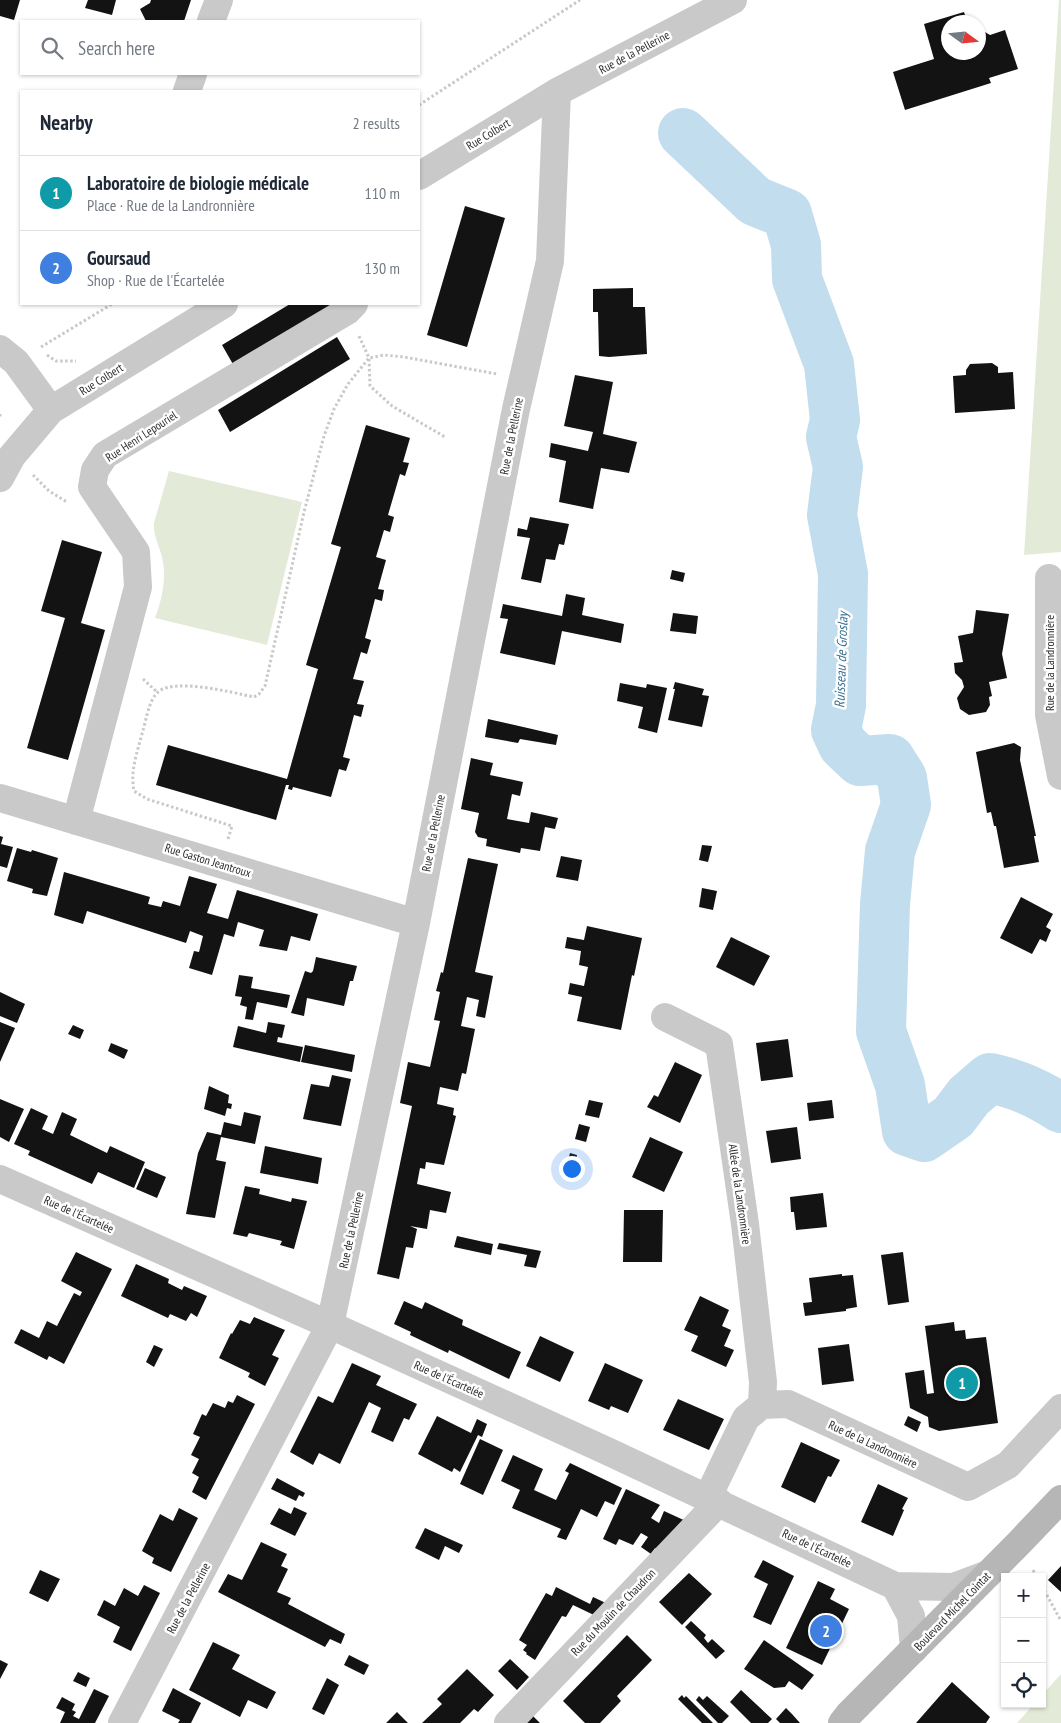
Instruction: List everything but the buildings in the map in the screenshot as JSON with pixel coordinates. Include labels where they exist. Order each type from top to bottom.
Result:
[{"type":"main road","name":"Boulevard Michel Cointat","points":[[868,1723],[999,1576],[1061,1498]]},
{"type":"main road","name":"Boulevard Michel Cointat","points":[[842,1723],[914,1649],[999,1576],[1061,1518]]},
{"type":"street","points":[[211,20],[219,0]]},
{"type":"street","name":"Rue de la Pellerine","points":[[122,1723],[330,1325],[416,923],[523,379],[550,261],[557,92],[733,0]]},
{"type":"street","points":[[187,90],[193,75]]},
{"type":"street","name":"Rue Colbert","points":[[420,175],[557,92]]},
{"type":"street","name":"Rue Colbert","points":[[6,467],[52,410],[222,305]]},
{"type":"street","name":"Rue Henri Lepouriel","points":[[76,821],[138,587],[136,552],[92,487],[95,470],[105,455],[350,307]]},
{"type":"street","points":[[0,349],[16,362],[52,410]]},
{"type":"street","name":"Rue de la Landronnière","points":[[1049,578],[1049,715],[1061,776]]},
{"type":"street","name":"Rue Gaston Jeantroux","points":[[0,798],[416,923]]},
{"type":"street","name":"Allée de la Landronnière","points":[[665,1017],[719,1044],[745,1224],[763,1382],[762,1405]]},
{"type":"street","name":"Rue de l'Écartelée","points":[[0,1179],[330,1325],[713,1499],[895,1586],[953,1587],[999,1576]]},
{"type":"street","name":"Rue de la Landronnière","points":[[762,1405],[788,1404],[968,1487],[1008,1465],[1061,1408]]},
{"type":"street","points":[[713,1499],[746,1418],[762,1405]]},
{"type":"street","name":"Rue du Moulin de Chaudron","points":[[508,1723],[713,1499]]},
{"type":"street","points":[[895,1586],[911,1616],[914,1649]]},
{"type":"path","points":[[420,104],[580,0]]},
{"type":"path","points":[[110,305],[38,349],[56,361],[81,362],[104,359],[111,372]]},
{"type":"path","points":[[350,307],[369,358],[370,386],[392,406],[445,437]]},
{"type":"path","points":[[221,864],[232,826],[147,799],[134,791],[132,781],[134,763],[150,707],[157,692],[168,687],[194,687],[254,697],[265,686],[304,512],[324,436],[334,409],[348,384],[369,358],[384,355],[523,379]]},
{"type":"path","points":[[0,414],[0,419]]},
{"type":"path","points":[[6,467],[74,506]]},
{"type":"path","points":[[1046,1593],[1061,1621]]},
{"type":"green space","points":[[1059,0],[1061,0],[1061,552],[1024,555]]},
{"type":"green space","points":[[169,471],[302,502],[267,645],[155,618],[162,596],[164,573],[162,557],[154,532],[154,523]]},
{"type":"green space","points":[[1061,1674],[1061,1723],[1017,1723],[1030,1708],[1046,1708],[1046,1691]]},
{"type":"waterway","name":"Ruisseau de Groslay","points":[[683,133],[755,201],[787,214],[796,245],[797,279],[829,364],[835,420],[831,437],[838,467],[832,515],[843,574],[841,705],[836,730],[843,745],[860,761],[890,759],[902,778],[906,805],[890,851],[885,904],[881,1031],[900,1085],[907,1131],[924,1137],[953,1117],[969,1096],[990,1078],[1027,1090],[1061,1108]]},
{"type":"place","name":"Laboratoire de biologie médicale","points":[[962,1383]]},
{"type":"place","name":"Goursaud","points":[[826,1631]]}]
